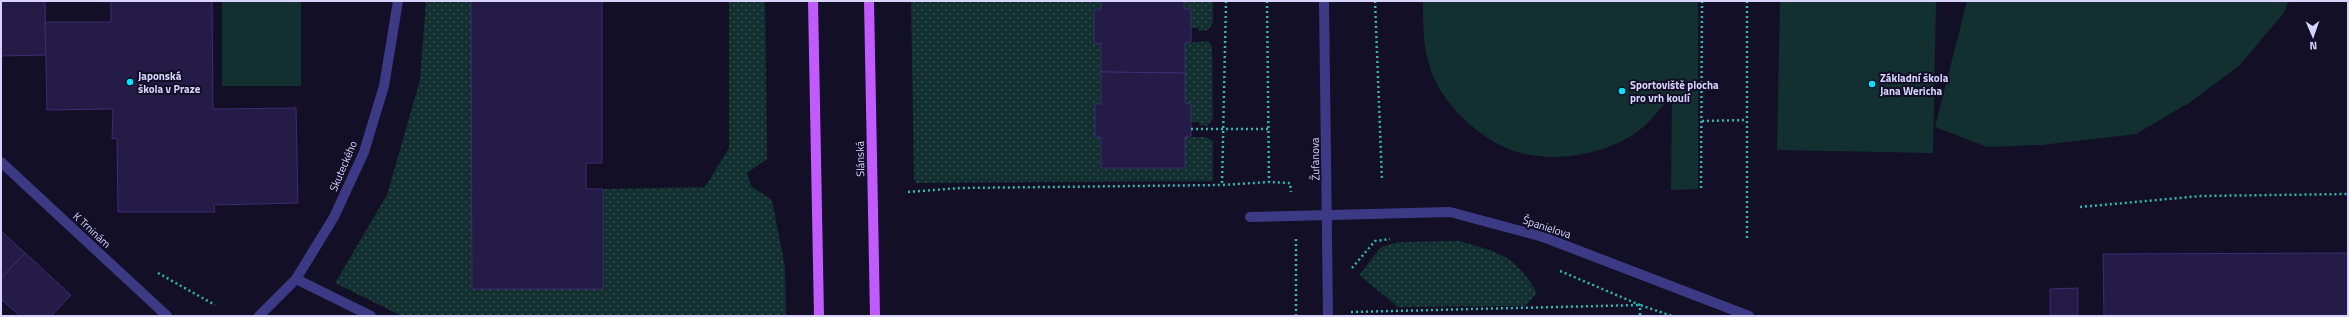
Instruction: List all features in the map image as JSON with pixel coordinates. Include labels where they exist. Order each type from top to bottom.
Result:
[{"type":"main road","points":[[813,1],[819,316]]},
{"type":"main road","name":"Slánská","points":[[869,1],[875,316]]},
{"type":"street","name":"Skuteckého","points":[[259,316],[296,279],[334,217],[364,152],[384,86],[398,1]]},
{"type":"street","name":"Žufanova","points":[[1324,1],[1328,216],[1328,316]]},
{"type":"street","name":"K Trninám","points":[[1,162],[167,316]]},
{"type":"street","name":"Španielova","points":[[1250,217],[1450,212],[1543,237],[1749,316]]},
{"type":"street","points":[[296,279],[371,316]]},
{"type":"path","points":[[1222,185],[1225,130],[1226,1]]},
{"type":"path","points":[[1267,1],[1269,182]]},
{"type":"path","points":[[1375,1],[1382,181]]},
{"type":"path","points":[[1701,188],[1702,1]]},
{"type":"path","points":[[1747,1],[1747,238]]},
{"type":"path","points":[[1702,121],[1746,120]]},
{"type":"path","points":[[1191,129],[1225,130],[1268,128]]},
{"type":"path","points":[[908,192],[960,188],[1222,185],[1269,182],[1290,183],[1295,217],[1296,316]]},
{"type":"path","points":[[2080,207],[2201,196],[2348,194]]},
{"type":"path","points":[[1352,275],[1352,268],[1376,241],[1391,239]]},
{"type":"path","points":[[1555,269],[1640,305],[1672,316]]},
{"type":"path","points":[[1351,304],[1351,316]]},
{"type":"path","points":[[1351,312],[1640,305]]},
{"type":"path","points":[[1640,305],[1640,316]]},
{"type":"green space","points":[[222,1],[301,1],[301,86],[222,86]]},
{"type":"green space","points":[[426,1],[471,1],[472,289],[603,289],[603,189],[705,187],[729,148],[729,1],[765,1],[767,159],[747,173],[751,186],[772,200],[785,267],[786,316],[402,316],[335,283],[387,195],[420,80]]},
{"type":"green space","points":[[911,1],[1101,1],[1101,9],[1094,10],[1094,43],[1101,43],[1101,104],[1095,105],[1095,137],[1101,137],[1101,168],[1185,168],[1185,137],[1206,137],[1213,141],[1213,181],[916,183],[914,179]]},
{"type":"green space","points":[[1184,1],[1213,1],[1213,23],[1208,30],[1199,31],[1198,28],[1190,28],[1184,9]]},
{"type":"green space","points":[[1423,1],[1698,1],[1698,189],[1671,190],[1672,95],[1651,119],[1637,132],[1608,147],[1576,155],[1559,157],[1526,154],[1500,145],[1478,131],[1449,103],[1436,82],[1428,62],[1426,52]]},
{"type":"green space","points":[[1780,1],[1936,1],[1933,153],[1777,150]]},
{"type":"green space","points":[[1967,1],[2289,1],[2283,14],[2240,65],[2189,103],[2136,134],[2042,145],[1987,147],[1935,127]]},
{"type":"green space","points":[[1208,41],[1212,46],[1213,119],[1207,126],[1199,125],[1199,122],[1191,122],[1191,104],[1185,103],[1185,43]]},
{"type":"green space","points":[[1460,241],[1496,253],[1514,263],[1529,280],[1537,293],[1525,306],[1398,307],[1359,275],[1381,247],[1399,242]]},
{"type":"building","points":[[1,1],[45,1],[46,55],[1,56]]},
{"type":"building","name":"Japonská škola v Praze","points":[[111,1],[212,1],[213,109],[296,108],[298,203],[214,205],[215,212],[118,212],[117,138],[112,139],[113,109],[47,110],[45,22],[111,22]]},
{"type":"building","points":[[471,1],[602,1],[602,163],[586,163],[586,189],[603,189],[603,289],[472,289]]},
{"type":"building","points":[[1101,1],[1184,1],[1184,9],[1191,9],[1191,42],[1185,43],[1185,73],[1101,72],[1101,43],[1094,44],[1094,10],[1101,9]]},
{"type":"building","points":[[1101,72],[1185,73],[1185,103],[1191,104],[1191,136],[1185,137],[1185,168],[1101,168],[1101,137],[1095,137],[1095,104],[1101,104]]},
{"type":"building","points":[[1,231],[25,253],[1,278]]},
{"type":"building","points":[[25,253],[71,295],[51,316],[20,316],[1,299],[1,278]]},
{"type":"building","points":[[2348,253],[2348,316],[2104,316],[2103,254]]},
{"type":"building","points":[[2078,288],[2078,316],[2050,316],[2050,289]]},
{"type":"place","name":"Japonská škola v Praze","points":[[130,82]]},
{"type":"place","name":"Základní škola Jana Wericha","points":[[1872,84]]},
{"type":"place","name":"Sportoviště plocha pro vrh koulí","points":[[1622,91]]}]
